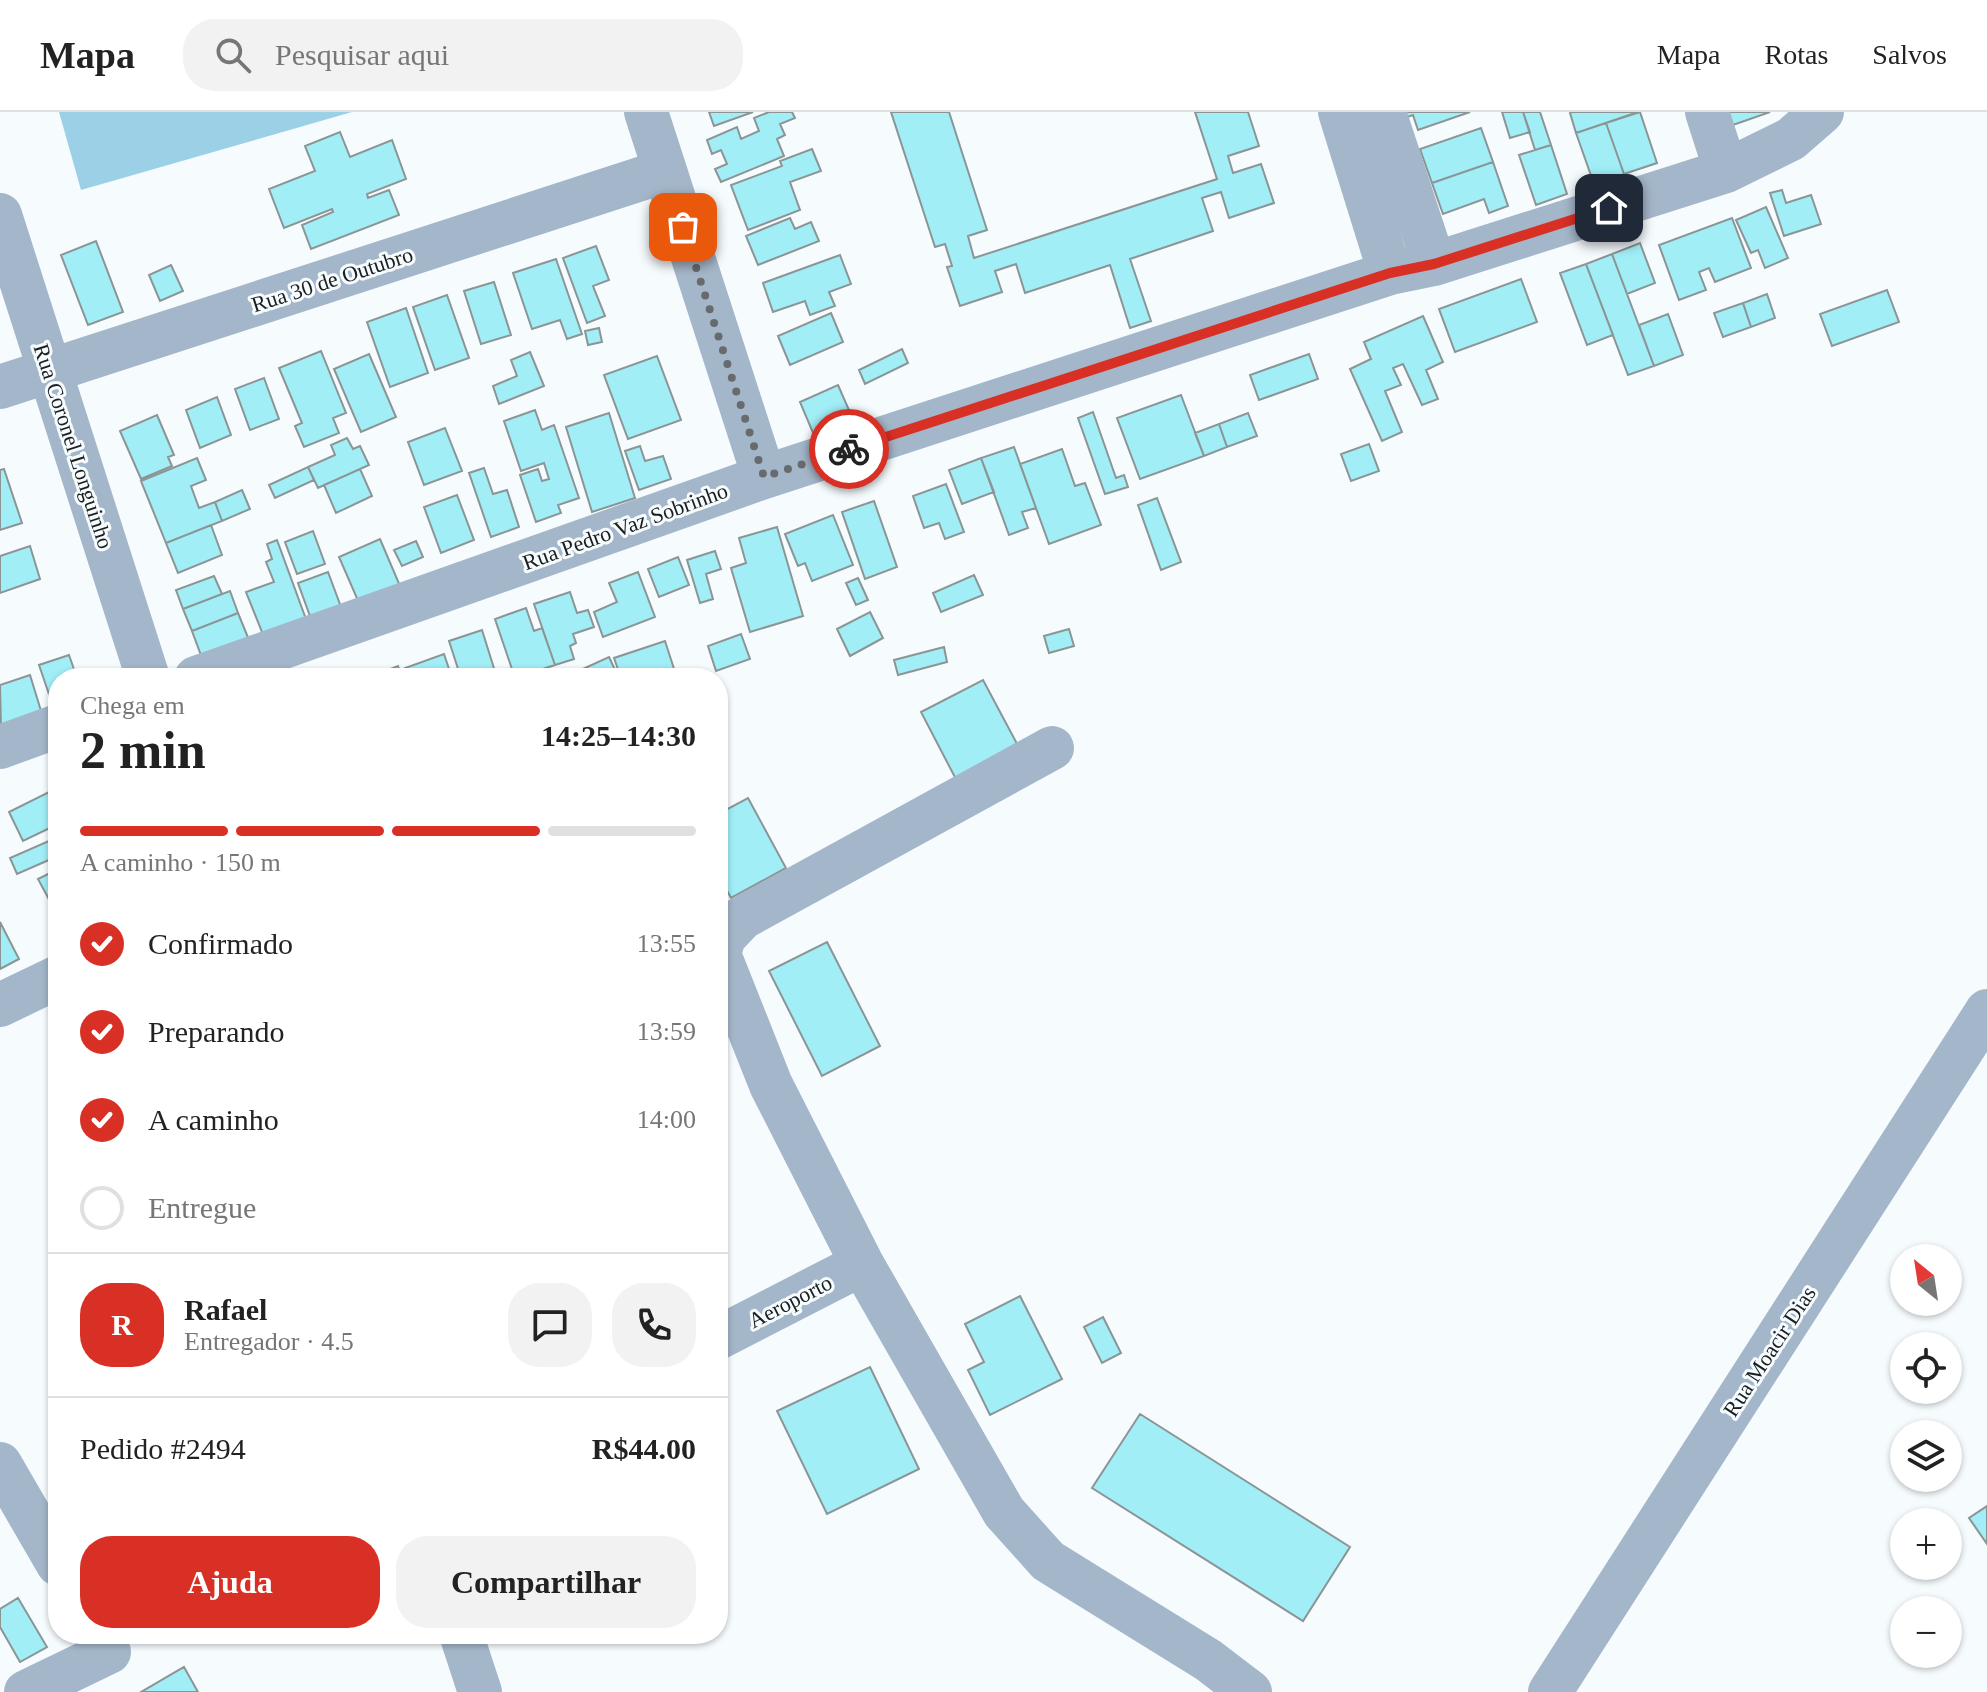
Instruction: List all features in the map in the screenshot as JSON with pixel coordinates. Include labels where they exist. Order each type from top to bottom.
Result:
[{"type":"street","points":[[646,112],[764,477]]},
{"type":"street","points":[[1340,112],[1390,273]]},
{"type":"street","points":[[1384,112],[1434,264]]},
{"type":"street","points":[[1707,112],[1726,171]]},
{"type":"street","name":"Rua Pedro Vaz Sobrinho","points":[[224,668],[764,477],[1390,273],[1434,264],[1726,171],[1791,139],[1822,112]]},
{"type":"street","name":"Rua 30 de Outubro","points":[[0,387],[665,171]]},
{"type":"street","name":"Rua Coronel Longuinho","points":[[0,215],[145,668]]},
{"type":"street","points":[[0,747],[48,730]]},
{"type":"street","points":[[728,933],[742,918],[1052,748]]},
{"type":"street","points":[[728,977],[771,1085],[862,1264],[1004,1512],[1048,1561],[1208,1660],[1250,1692]]},
{"type":"street","points":[[0,1005],[48,982]]},
{"type":"street","name":"Rua Moacir Dias","points":[[1550,1692],[1987,1011]]},
{"type":"street","name":"Aeroporto","points":[[728,1333],[862,1264]]},
{"type":"street","points":[[5,1472],[48,1487]]},
{"type":"street","points":[[5,1472],[48,1547]]},
{"type":"street","points":[[26,1692],[101,1644]]},
{"type":"street","points":[[464,1644],[480,1692]]},
{"type":"shaded area","points":[[59,112],[352,112],[81,190]]},
{"type":"building","points":[[709,112],[753,112],[714,126]]},
{"type":"building","points":[[769,112],[792,112],[795,118],[780,124],[785,135],[777,139],[784,156],[721,182],[715,169],[727,164],[721,150],[712,154],[707,140],[737,127],[741,139],[759,131],[754,118]]},
{"type":"building","points":[[891,112],[949,112],[987,230],[968,236],[974,258],[1217,179],[1195,112],[1248,112],[1259,146],[1228,156],[1233,173],[1261,164],[1274,203],[1229,218],[1221,192],[1202,198],[1213,231],[1130,259],[1151,321],[1130,328],[1110,265],[1025,293],[1016,264],[995,271],[1002,292],[960,306],[947,267],[952,266],[945,244],[935,247]]},
{"type":"building","points":[[1392,112],[1470,112],[1418,130],[1413,115],[1395,121]]},
{"type":"building","points":[[1502,112],[1523,112],[1530,132],[1510,138]]},
{"type":"building","points":[[1523,112],[1540,112],[1551,145],[1535,150]]},
{"type":"building","points":[[1572,112],[1638,112],[1576,133]]},
{"type":"building","points":[[1640,112],[1657,163],[1624,174],[1606,123]]},
{"type":"building","points":[[1725,112],[1770,112],[1730,126]]},
{"type":"building","points":[[1606,123],[1624,174],[1594,184],[1576,133]]},
{"type":"building","points":[[1481,128],[1493,162],[1432,183],[1420,149]]},
{"type":"building","points":[[340,132],[350,157],[392,140],[406,179],[367,194],[368,198],[389,190],[399,215],[311,249],[302,225],[333,212],[332,209],[284,228],[269,189],[315,171],[305,146]]},
{"type":"building","points":[[1551,145],[1567,194],[1536,205],[1519,155]]},
{"type":"building","points":[[812,149],[821,171],[790,182],[800,210],[748,230],[731,185],[782,166],[780,161]]},
{"type":"building","points":[[1493,162],[1508,206],[1489,213],[1484,199],[1443,214],[1432,183]]},
{"type":"building","points":[[1782,190],[1786,203],[1811,195],[1821,224],[1784,236],[1770,193]]},
{"type":"building","points":[[1766,207],[1788,258],[1765,268],[1758,250],[1751,253],[1736,220]]},
{"type":"building","points":[[790,218],[795,229],[811,222],[819,241],[758,265],[746,236]]},
{"type":"building","points":[[1732,218],[1751,268],[1715,282],[1709,268],[1699,272],[1706,290],[1679,300],[1659,245]]},
{"type":"building","points":[[96,241],[123,312],[88,325],[61,255]]},
{"type":"building","points":[[1640,243],[1655,283],[1627,294],[1612,254]]},
{"type":"building","points":[[596,246],[609,280],[593,286],[605,316],[587,323],[563,258]]},
{"type":"building","points":[[1612,254],[1654,366],[1628,375],[1586,264]]},
{"type":"building","points":[[840,255],[851,284],[829,292],[835,306],[810,315],[805,301],[773,312],[763,283]]},
{"type":"building","points":[[556,259],[582,334],[567,339],[560,320],[532,329],[513,273]]},
{"type":"building","points":[[1586,264],[1613,335],[1587,345],[1560,273]]},
{"type":"building","points":[[171,265],[183,291],[160,301],[149,275]]},
{"type":"building","points":[[1521,279],[1537,322],[1455,352],[1439,309]]},
{"type":"building","points":[[494,282],[511,335],[481,344],[464,291]]},
{"type":"building","points":[[1887,290],[1899,322],[1832,346],[1820,314]]},
{"type":"building","points":[[1767,294],[1775,318],[1751,327],[1743,303]]},
{"type":"building","points":[[447,295],[469,358],[435,370],[413,307]]},
{"type":"building","points":[[1743,303],[1751,327],[1723,337],[1714,313]]},
{"type":"building","points":[[406,308],[428,373],[390,387],[367,322]]},
{"type":"building","points":[[831,313],[843,342],[790,365],[778,336]]},
{"type":"building","points":[[1668,314],[1683,355],[1654,366],[1639,325]]},
{"type":"building","points":[[1423,316],[1443,362],[1426,370],[1438,399],[1422,405],[1403,364],[1393,368],[1401,385],[1385,391],[1402,432],[1382,441],[1350,369],[1371,359],[1364,342]]},
{"type":"building","points":[[599,328],[602,342],[588,345],[585,331]]},
{"type":"building","points":[[902,349],[908,363],[865,384],[859,370]]},
{"type":"building","points":[[321,351],[346,413],[333,418],[339,433],[304,447],[295,426],[302,423],[279,368]]},
{"type":"building","points":[[530,352],[544,386],[499,404],[493,386],[517,376],[511,360]]},
{"type":"building","points":[[369,354],[396,417],[361,432],[334,369]]},
{"type":"building","points":[[1309,354],[1318,379],[1259,400],[1250,375]]},
{"type":"building","points":[[657,356],[681,420],[628,439],[604,375]]},
{"type":"building","points":[[264,378],[279,419],[250,430],[235,389]]},
{"type":"building","points":[[838,385],[855,424],[816,440],[800,402]]},
{"type":"building","points":[[1181,395],[1204,456],[1140,479],[1117,418]]},
{"type":"building","points":[[217,397],[231,435],[200,448],[186,410]]},
{"type":"building","points":[[535,410],[542,430],[554,425],[579,498],[558,505],[561,513],[536,522],[520,475],[538,469],[542,481],[549,479],[544,463],[521,471],[504,421]]},
{"type":"building","points":[[1093,412],[1116,478],[1124,475],[1128,487],[1105,494],[1078,418]]},
{"type":"building","points":[[609,413],[635,498],[592,512],[566,427]]},
{"type":"building","points":[[1248,413],[1257,436],[1227,447],[1219,424]]},
{"type":"building","points":[[157,415],[174,455],[168,457],[172,466],[141,479],[120,431]]},
{"type":"building","points":[[1219,424],[1227,447],[1204,456],[1195,433]]},
{"type":"building","points":[[445,428],[462,471],[424,485],[408,442]]},
{"type":"building","points":[[347,438],[353,449],[360,446],[369,465],[318,488],[308,467],[335,455],[331,445]]},
{"type":"building","points":[[1369,444],[1379,471],[1351,481],[1341,454]]},
{"type":"building","points":[[640,446],[645,461],[663,456],[671,479],[639,490],[625,451]]},
{"type":"building","points":[[1014,447],[1036,508],[1022,512],[1028,528],[1009,535],[981,458]]},
{"type":"building","points":[[1062,449],[1075,486],[1085,483],[1101,525],[1049,544],[1020,464]]},
{"type":"building","points":[[197,458],[206,480],[191,486],[199,508],[215,502],[222,521],[166,543],[141,481]]},
{"type":"building","points":[[981,458],[994,492],[962,504],[949,470]]},
{"type":"building","points":[[308,467],[314,480],[275,498],[269,485]]},
{"type":"building","points":[[484,468],[493,494],[507,490],[519,527],[491,537],[469,473]]},
{"type":"building","points":[[4,469],[22,523],[0,530],[0,470]]},
{"type":"building","points":[[360,469],[372,496],[336,513],[324,485]]},
{"type":"building","points":[[946,484],[964,532],[945,539],[939,523],[924,528],[913,496]]},
{"type":"building","points":[[242,490],[250,509],[222,521],[215,502]]},
{"type":"building","points":[[457,495],[474,540],[441,553],[424,507]]},
{"type":"building","points":[[1157,498],[1181,562],[1161,570],[1138,505]]},
{"type":"building","points":[[874,501],[897,567],[865,579],[842,512]]},
{"type":"building","points":[[833,515],[853,565],[812,581],[805,563],[798,566],[785,534]]},
{"type":"building","points":[[211,525],[222,555],[178,573],[166,543]]},
{"type":"building","points":[[777,527],[803,616],[750,632],[731,568],[746,563],[739,538]]},
{"type":"building","points":[[313,531],[325,564],[297,574],[285,542]]},
{"type":"building","points":[[380,539],[400,586],[359,603],[339,557]]},
{"type":"building","points":[[277,540],[307,622],[264,637],[246,592],[274,582],[266,562],[272,559],[267,544]]},
{"type":"building","points":[[416,541],[423,557],[402,566],[394,550]]},
{"type":"building","points":[[30,546],[40,579],[0,593],[0,556]]},
{"type":"building","points":[[715,551],[721,569],[706,574],[713,599],[700,603],[687,560]]},
{"type":"building","points":[[678,557],[689,585],[659,597],[648,569]]},
{"type":"building","points":[[328,572],[341,607],[311,619],[298,583]]},
{"type":"building","points":[[638,572],[655,617],[603,637],[594,612],[617,602],[609,583]]},
{"type":"building","points":[[974,575],[983,595],[941,612],[933,593]]},
{"type":"building","points":[[214,576],[222,594],[183,609],[176,590]]},
{"type":"building","points":[[858,578],[868,600],[856,605],[846,583]]},
{"type":"building","points":[[230,591],[238,613],[192,631],[183,609]]},
{"type":"building","points":[[570,592],[577,613],[588,610],[594,627],[573,634],[576,643],[570,646],[574,659],[555,665],[534,604]]},
{"type":"building","points":[[526,608],[534,631],[542,628],[555,665],[512,668],[495,619]]},
{"type":"building","points":[[870,612],[883,638],[850,656],[837,629]]},
{"type":"building","points":[[238,613],[249,640],[202,658],[192,631]]},
{"type":"building","points":[[1069,629],[1074,646],[1049,653],[1044,636]]},
{"type":"building","points":[[482,630],[494,668],[458,668],[449,641]]},
{"type":"building","points":[[741,634],[750,659],[715,668],[708,646]]},
{"type":"building","points":[[665,641],[674,668],[618,668],[614,658]]},
{"type":"building","points":[[944,647],[947,662],[898,675],[894,660]]},
{"type":"building","points":[[444,654],[449,668],[405,668]]},
{"type":"building","points":[[69,655],[74,668],[48,668],[48,691],[39,665]]},
{"type":"building","points":[[609,657],[614,668],[585,668]]},
{"type":"building","points":[[30,675],[42,714],[1,727],[0,685]]},
{"type":"building","points":[[983,680],[1022,753],[959,785],[921,712]]},
{"type":"building","points":[[48,792],[48,829],[23,841],[9,812]]},
{"type":"building","points":[[748,798],[786,868],[731,898],[728,892],[728,809]]},
{"type":"building","points":[[48,841],[48,860],[17,874],[10,858]]},
{"type":"building","points":[[48,874],[48,898],[38,879]]},
{"type":"building","points":[[0,922],[19,959],[0,969]]},
{"type":"building","points":[[827,942],[880,1046],[822,1076],[769,971]]},
{"type":"building","points":[[1020,1296],[1062,1379],[990,1415],[968,1370],[984,1362],[965,1324]]},
{"type":"building","points":[[1103,1317],[1121,1353],[1102,1363],[1084,1327]]},
{"type":"building","points":[[870,1367],[919,1469],[827,1514],[777,1411]]},
{"type":"building","points":[[1140,1414],[1350,1547],[1303,1621],[1092,1488]]},
{"type":"building","points":[[1987,1506],[1987,1544],[1969,1518]]},
{"type":"building","points":[[18,1598],[47,1647],[20,1662],[0,1627],[0,1609]]},
{"type":"building","points":[[184,1667],[198,1692],[141,1692]]},
{"type":"way so far","points":[[683,227],[764,477],[849,449]]},
{"type":"route","points":[[849,449],[1390,273],[1434,264],[1609,208]]}]
